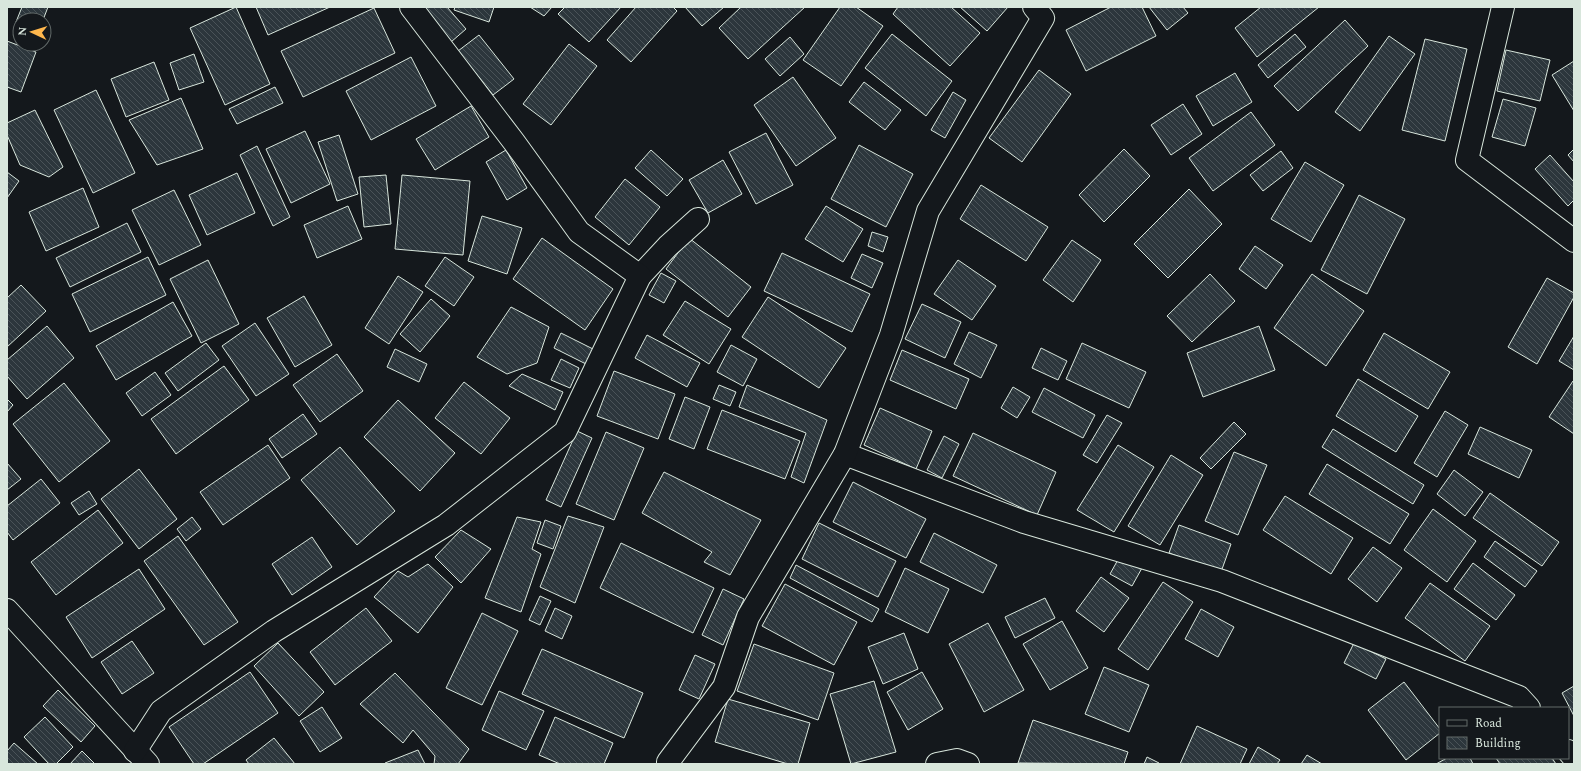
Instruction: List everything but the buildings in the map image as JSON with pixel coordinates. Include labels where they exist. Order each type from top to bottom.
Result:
[{"type":"street","points":[[411,7],[514,142],[579,232],[640,276]]},
{"type":"street","points":[[670,763],[724,687],[748,617],[845,454],[891,335],[928,211],[1043,18],[1034,7]]},
{"type":"street","points":[[1503,7],[1467,160],[1574,241]]},
{"type":"street","points":[[7,610],[141,758],[161,711],[274,631],[446,524],[565,432],[640,276],[668,246],[698,220]]},
{"type":"street","points":[[845,454],[1024,522],[1222,581],[1519,697],[1528,707]]},
{"type":"street","points":[[936,764],[957,760],[968,764]]}]
